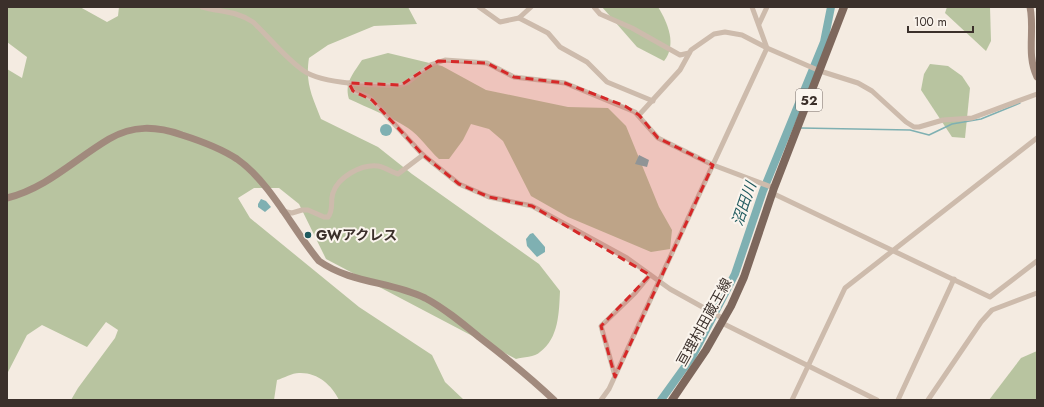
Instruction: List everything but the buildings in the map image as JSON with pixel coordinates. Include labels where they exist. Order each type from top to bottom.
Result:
[{"type":"main road","name":"亘理村田蔵王線","points":[[672,400],[706,350],[723,321],[744,277],[773,191],[844,7]]},
{"type":"street","points":[[202,7],[245,16],[303,71],[316,77],[349,83],[401,85],[408,83],[438,61],[460,60],[487,63],[514,78],[552,80],[569,85],[625,106],[639,115],[658,138],[713,165],[773,191],[893,251],[990,297],[1037,261]]},
{"type":"street","points":[[480,7],[500,22],[519,18],[531,7]]},
{"type":"street","points":[[594,7],[600,14],[642,33],[680,55],[689,53]]},
{"type":"street","points":[[601,400],[609,390],[767,48],[752,7]]},
{"type":"street","points":[[759,24],[767,7]]},
{"type":"street","points":[[1030,7],[1030,46],[1033,69],[1037,77]]},
{"type":"street","points":[[519,18],[548,33],[560,47],[587,62],[607,82],[653,101]]},
{"type":"street","points":[[639,115],[680,70],[689,53],[699,43],[714,34],[725,32],[742,35],[767,48],[820,71],[858,83],[872,92],[906,122],[918,127],[943,120],[972,118],[1037,94]]},
{"type":"street","points":[[349,83],[353,91],[368,96],[423,155],[459,184],[489,197],[532,206],[627,258],[650,275],[723,321],[808,366],[877,400]]},
{"type":"street","points":[[7,198],[32,190],[49,181],[109,139],[140,127],[152,127],[172,131],[216,147],[238,160],[252,173],[319,261],[349,277],[404,290],[425,298],[470,329],[554,400]]},
{"type":"street","points":[[792,400],[845,288],[1037,138]]},
{"type":"street","points":[[282,211],[292,213],[308,210],[324,217],[328,217],[331,214],[333,194],[336,186],[354,171],[372,166],[380,166],[398,174],[423,155]]},
{"type":"street","points":[[615,376],[601,326],[627,302],[650,275]]},
{"type":"street","points":[[898,400],[954,279]]},
{"type":"street","points":[[928,400],[981,322],[992,310],[1037,293]]},
{"type":"highlighted area","points":[[438,61],[487,63],[514,77],[565,83],[625,106],[639,115],[658,138],[713,165],[615,377],[601,326],[650,275],[532,206],[489,197],[459,184],[423,155],[372,100],[353,91],[349,83],[401,85]]},
{"type":"green space","points":[[7,7],[80,7],[107,22],[118,16],[119,7],[408,7],[417,24],[374,26],[328,45],[309,58],[308,75],[310,89],[321,119],[378,147],[412,174],[539,264],[560,291],[557,324],[551,340],[538,354],[516,359],[326,259],[299,204],[279,188],[254,188],[238,198],[250,218],[359,307],[432,355],[445,382],[464,400],[339,400],[332,389],[323,380],[306,373],[296,373],[277,380],[274,400],[71,400],[78,388],[115,338],[118,330],[106,322],[87,347],[42,325],[27,335],[7,374],[7,69],[22,78],[27,57],[7,42]]},
{"type":"green space","points":[[602,7],[658,7],[670,34],[670,48],[664,61],[637,47]]},
{"type":"green space","points":[[947,7],[990,7],[991,41],[986,51],[945,13]]},
{"type":"green space","points":[[388,53],[442,66],[486,90],[568,107],[608,108],[626,126],[659,207],[672,230],[670,249],[651,252],[568,217],[531,196],[503,141],[489,129],[471,124],[463,140],[449,159],[439,159],[408,128],[349,99],[348,88],[350,79],[362,60]]},
{"type":"green space","points":[[930,64],[948,66],[962,76],[970,88],[965,138],[952,137],[921,90],[924,74]]},
{"type":"green space","points":[[1037,351],[1037,400],[989,400],[1021,358]]},
{"type":"water","points":[[386,124],[390,126],[392,130],[390,134],[386,136],[382,134],[380,130],[382,126]]},
{"type":"water","points":[[639,155],[649,160],[647,167],[635,164]]},
{"type":"water","points":[[261,199],[266,201],[271,207],[265,212],[258,207]]},
{"type":"water","points":[[533,233],[545,247],[545,252],[537,257],[527,246],[526,239]]},
{"type":"waterway","name":"沼田川","points":[[661,400],[692,357],[735,274],[763,191],[824,42],[831,7]]},
{"type":"waterway","points":[[801,128],[910,130],[929,135],[952,124],[981,119],[1020,103]]},
{"type":"place","name":"GWアクレス","points":[[308,235]]}]
